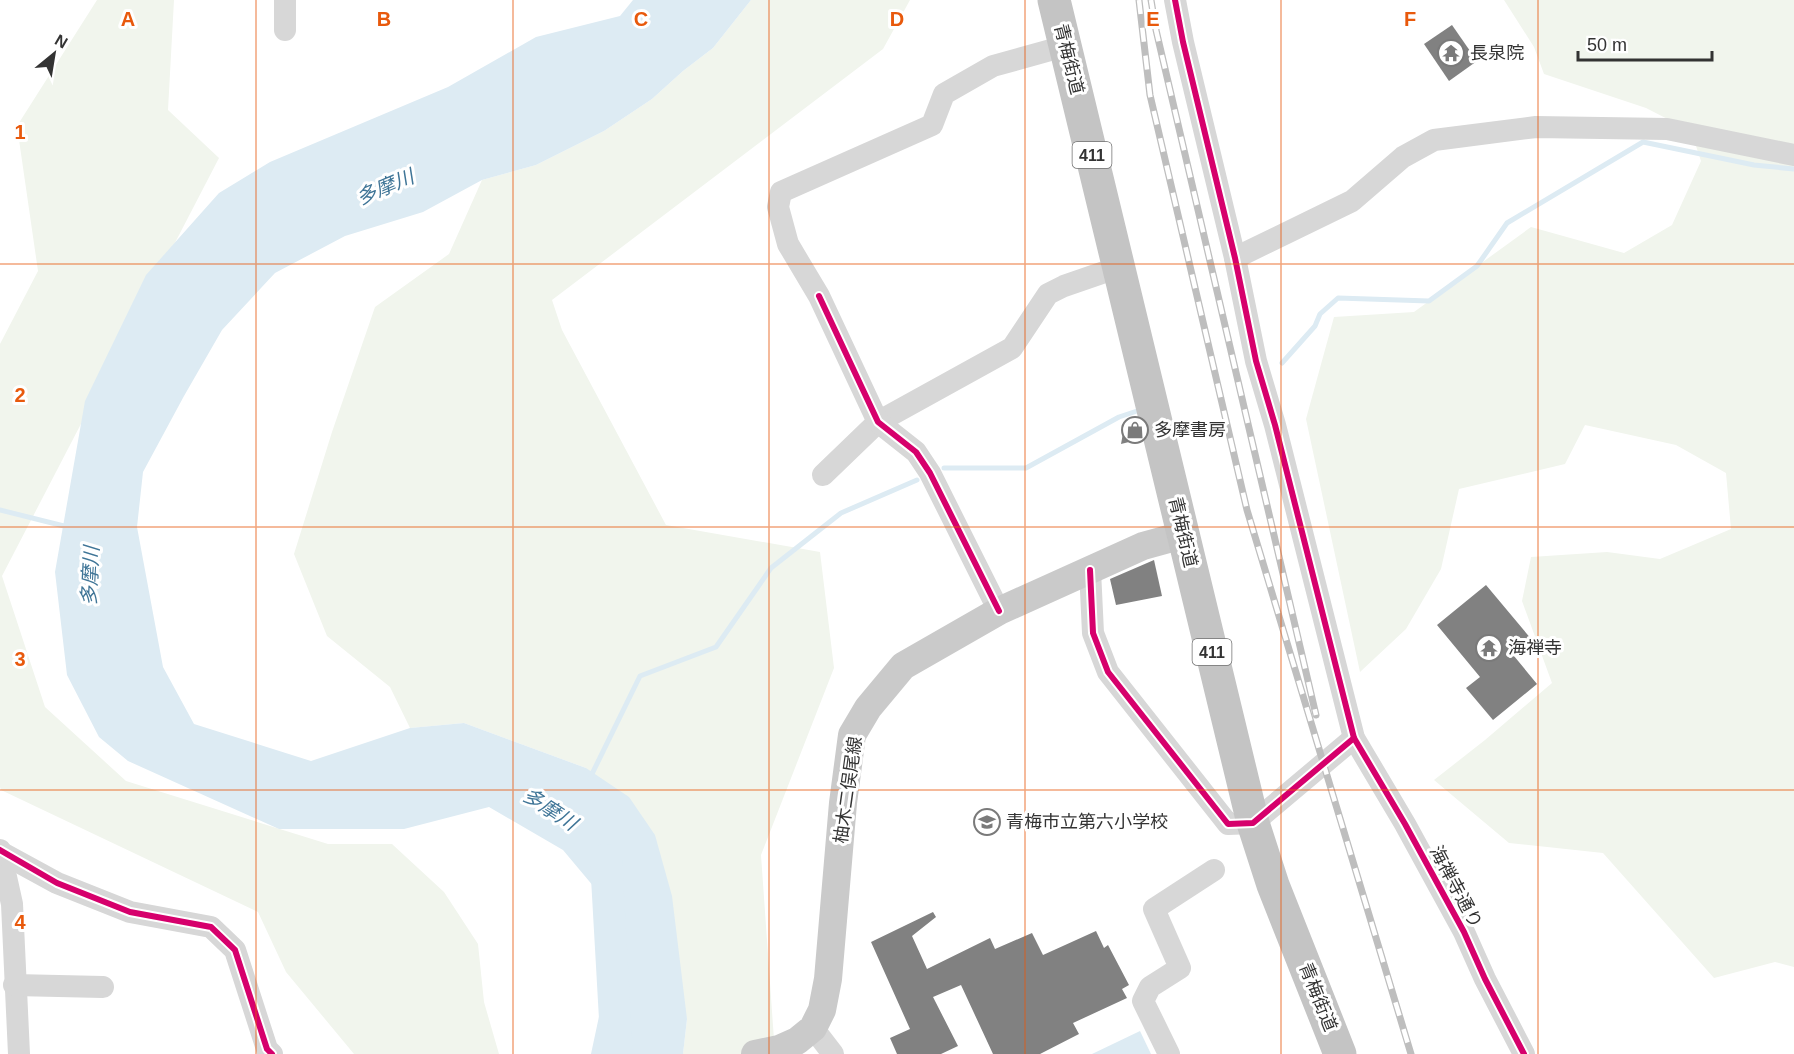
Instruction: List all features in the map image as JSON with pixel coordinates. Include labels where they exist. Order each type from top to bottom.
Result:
[{"type":"highway","name":"青梅街道","points":[[1054,0],[1253,822],[1273,885],[1340,1054]]},
{"type":"main road","name":"柚木二俣尾線","points":[[813,1028],[822,1010],[828,979],[843,803],[852,735],[868,708],[903,666],[999,611],[1143,546],[1183,535]]},
{"type":"main road","points":[[762,1053],[797,1041],[813,1028]]},
{"type":"street","points":[[285,0],[285,30]]},
{"type":"street","name":"海禅寺通り","points":[[1175,0],[1235,258],[1256,361],[1275,424],[1354,738],[1405,824],[1464,932],[1485,979],[1524,1054]]},
{"type":"street","points":[[999,611],[930,473],[915,452],[878,422],[819,296],[788,244],[778,207],[781,192],[932,125],[944,94],[993,66],[1065,46]]},
{"type":"street","points":[[1235,258],[1352,201],[1403,157],[1434,140],[1536,128],[1667,129],[1794,154]]},
{"type":"street","points":[[823,475],[878,422],[1012,348],[1048,294],[1119,267]]},
{"type":"street","points":[[1090,570],[1093,633],[1108,672],[1228,824],[1253,822],[1354,738]]},
{"type":"street","points":[[1,852],[12,904],[19,1054]]},
{"type":"street","points":[[1,852],[57,883],[130,912],[211,927],[221,934],[235,950],[267,1049],[272,1054]]},
{"type":"street","points":[[1169,1054],[1143,1001],[1150,987],[1180,968],[1154,909],[1214,870]]},
{"type":"street","points":[[15,985],[103,987]]},
{"type":"street","points":[[813,1028],[825,1054]]},
{"type":"street","points":[[813,1028],[833,1054]]},
{"type":"shaded area","points":[[97,0],[174,0],[168,110],[219,158],[2,576],[45,707],[126,781],[328,844],[392,844],[444,892],[478,944],[484,1002],[499,1054],[354,1054],[286,972],[258,912],[1,790],[0,344],[38,271],[17,126]]},
{"type":"shaded area","points":[[751,0],[910,0],[883,49],[552,300],[562,330],[666,525],[820,552],[834,668],[761,855],[775,1054],[683,1054],[687,1019],[586,768],[464,723],[410,728],[390,687],[327,636],[294,554],[332,432],[375,307],[449,254],[482,180],[536,165],[604,131],[652,99],[713,48]]},
{"type":"shaded area","points":[[1504,0],[1794,0],[1794,967],[1775,962],[1714,978],[1603,853],[1509,843],[1434,780],[1552,683],[1522,601],[1531,557],[1607,552],[1660,559],[1731,529],[1726,473],[1676,445],[1585,425],[1565,464],[1459,489],[1441,569],[1406,629],[1360,672],[1306,419],[1334,317],[1414,312],[1531,227],[1624,253],[1672,225],[1701,161],[1691,131],[1646,108],[1544,74],[1534,47]]},
{"type":"water","points":[[633,0],[751,0],[713,48],[652,99],[604,131],[536,165],[482,180],[423,212],[345,236],[275,273],[222,330],[184,396],[143,472],[137,527],[163,667],[194,724],[311,761],[410,728],[464,723],[586,768],[629,797],[655,835],[672,896],[687,1019],[683,1054],[591,1054],[620,918],[563,850],[489,807],[404,829],[279,829],[128,761],[99,737],[67,675],[55,572],[85,401],[146,275],[219,193],[270,162],[448,87],[536,37],[620,16]]},
{"type":"water","points":[[1140,1031],[1151,1054],[1092,1054]]},
{"type":"building","name":"長泉院","points":[[1452,25],[1477,61],[1449,81],[1424,44]]},
{"type":"building","name":"多摩書房","points":[[1136,419],[1141,439],[1121,444],[1125,422]]},
{"type":"building","points":[[1154,560],[1162,596],[1116,605],[1110,579]]},
{"type":"building","name":"海禅寺","points":[[1486,585],[1532,640],[1514,656],[1537,684],[1493,720],[1466,688],[1480,677],[1437,625]]},
{"type":"building","points":[[933,912],[936,917],[912,936],[927,969],[990,938],[995,949],[1032,933],[1043,955],[1096,931],[1104,948],[1108,945],[1129,985],[1122,989],[1127,998],[1073,1023],[1079,1034],[1040,1054],[993,1054],[961,985],[933,997],[958,1046],[941,1054],[897,1054],[890,1038],[910,1029],[871,942]]},
{"type":"waterway","points":[[1282,363],[1315,326],[1320,314],[1338,298],[1429,301],[1477,266],[1507,223],[1643,142],[1754,165],[1794,169]]},
{"type":"waterway","points":[[944,468],[1026,468],[1119,417],[1137,411]]},
{"type":"waterway","points":[[590,778],[640,676],[716,647],[771,568],[841,513],[917,480]]},
{"type":"waterway","points":[[0,510],[68,527]]},
{"type":"waterway","name":"多摩川","points":[[606,860],[617,1054]]},
{"type":"railway","points":[[1139,0],[1150,95],[1247,510],[1411,1054]]},
{"type":"railway","points":[[1151,0],[1156,30],[1316,715]]},
{"type":"cycle path","points":[[1175,0],[1235,258],[1256,361],[1275,425],[1354,738],[1405,824],[1464,932],[1485,979],[1524,1054]]},
{"type":"cycle path","points":[[819,296],[878,422],[916,452],[930,473],[999,611]]},
{"type":"cycle path","points":[[1090,570],[1093,633],[1108,672],[1228,824],[1253,823],[1354,738]]},
{"type":"cycle path","points":[[0,850],[57,883],[130,912],[211,927],[235,950],[267,1049],[272,1054]]},
{"type":"place","name":"長泉院","points":[[1451,53]]},
{"type":"place","name":"多摩書房","points":[[1135,430]]},
{"type":"place","name":"海禅寺","points":[[1489,648]]},
{"type":"place","name":"青梅市立第六小学校","points":[[987,822]]}]
